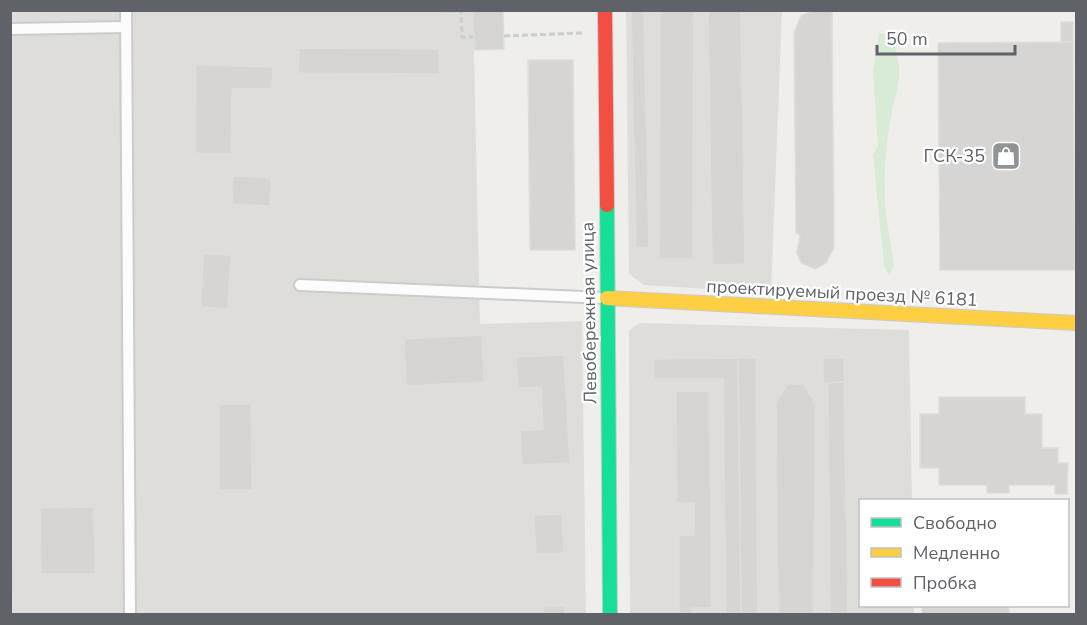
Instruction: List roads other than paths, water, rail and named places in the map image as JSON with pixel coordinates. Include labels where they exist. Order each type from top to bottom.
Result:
[{"type":"street","name":"Левобережная улица","points":[[605,10],[610,615]]},
{"type":"street","name":"проектируемый проезд № 6181","points":[[607,298],[1077,323]]},
{"type":"lane","points":[[126,10],[130,615]]},
{"type":"lane","points":[[10,29],[126,27]]},
{"type":"lane","points":[[300,285],[607,298]]},
{"type":"place","name":"ГСК-35","points":[[1006,156]]}]
